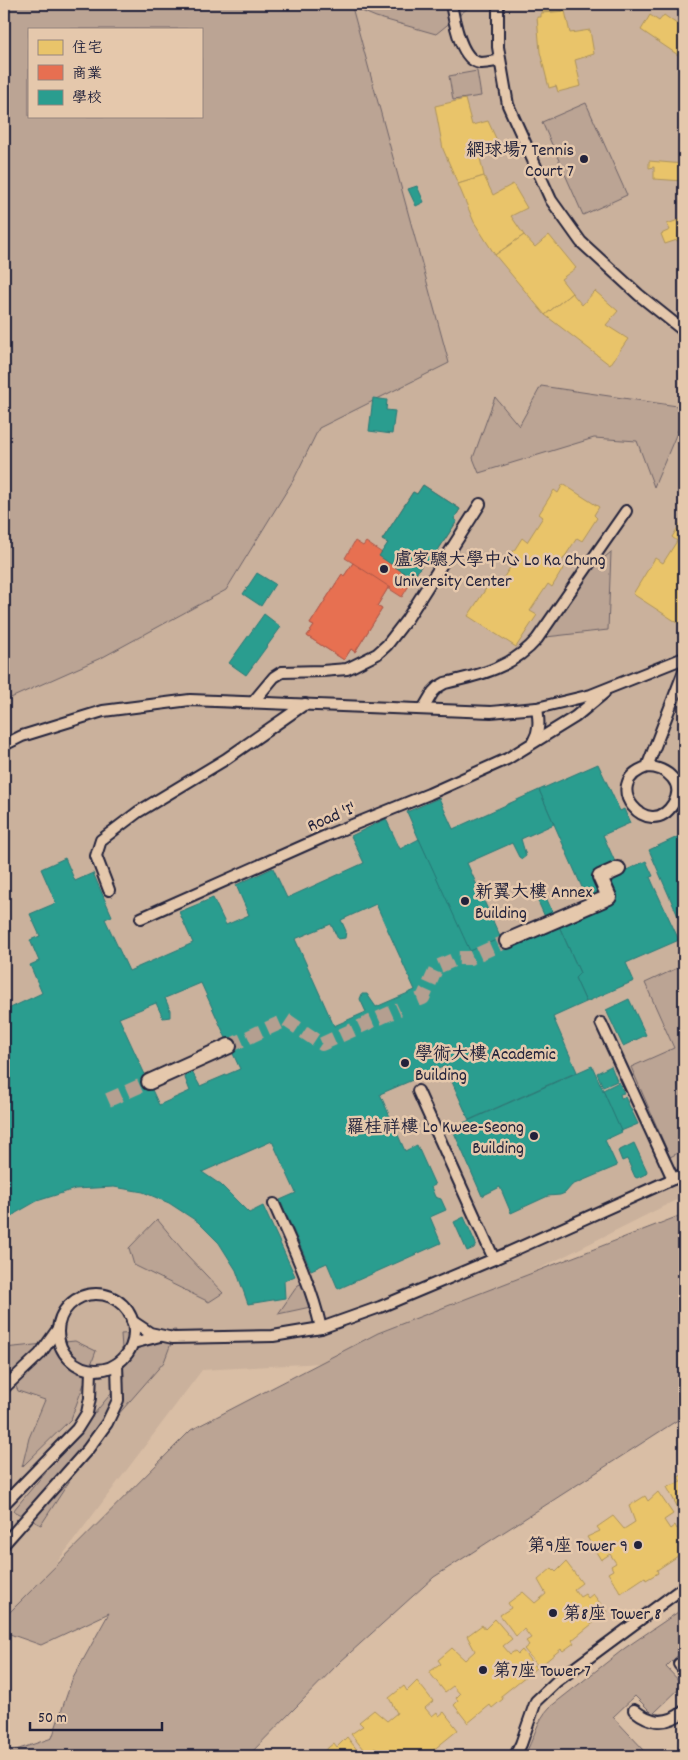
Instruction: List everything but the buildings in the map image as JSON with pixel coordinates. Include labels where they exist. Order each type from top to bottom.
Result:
[{"type":"street","points":[[507,941],[609,897],[600,877],[618,869]]},
{"type":"street","points":[[149,1082],[229,1046]]},
{"type":"lane","points":[[451,4],[458,36],[474,61],[480,63],[500,61]]},
{"type":"lane","points":[[498,4],[498,47],[508,105],[551,200],[581,242],[639,295],[684,331]]},
{"type":"lane","points":[[254,701],[274,677],[282,672],[322,672],[347,669],[377,654],[387,645],[407,619],[480,504]]},
{"type":"lane","points":[[423,709],[438,686],[497,668],[526,651],[537,639],[626,511]]},
{"type":"lane","points":[[4,744],[22,736],[103,711],[190,700],[254,701],[491,712],[537,708],[591,695],[684,658]]},
{"type":"lane","points":[[647,767],[665,770],[676,784],[677,794],[675,802],[670,809],[661,815],[653,817],[644,816],[631,806],[627,798],[627,789],[629,780],[634,773],[647,767],[684,671]]},
{"type":"lane","name":"Road 'I'","points":[[141,918],[328,835],[429,794],[507,759],[575,717],[610,688]]},
{"type":"lane","points":[[109,890],[96,856],[101,840],[138,812],[226,759],[305,704]]},
{"type":"lane","points":[[533,742],[538,733],[537,708]]},
{"type":"lane","points":[[600,1023],[673,1179]]},
{"type":"lane","points":[[418,1091],[494,1259]]},
{"type":"lane","points":[[132,1321],[150,1333],[173,1338],[274,1336],[321,1328],[380,1307],[494,1259],[684,1174]]},
{"type":"lane","points":[[274,1204],[306,1276],[321,1328]]},
{"type":"lane","points":[[90,1294],[104,1295],[116,1300],[126,1309],[132,1321],[133,1343],[124,1359],[117,1364],[104,1370],[91,1371],[74,1364],[62,1351],[58,1341],[57,1330],[60,1317],[67,1306],[78,1298],[90,1294]]},
{"type":"lane","points":[[4,1388],[40,1354],[57,1330]]},
{"type":"lane","points":[[133,1343],[161,1335]]},
{"type":"lane","points":[[40,1354],[62,1351]]},
{"type":"lane","points":[[4,1544],[88,1449],[107,1422],[118,1400],[117,1364]]},
{"type":"lane","points":[[4,1504],[77,1429],[87,1413],[90,1398],[91,1371]]},
{"type":"lane","points":[[515,1756],[536,1700],[557,1681],[684,1587]]},
{"type":"lane","points":[[634,1710],[644,1717],[656,1721],[668,1720],[680,1715],[684,1711]]},
{"type":"shaded area","points":[[4,4],[684,4],[684,1196],[356,1361],[202,1370],[4,1633]]},
{"type":"shaded area","points":[[4,4],[466,4],[468,8],[436,34],[376,17],[352,7],[449,363],[319,428],[294,479],[226,590],[103,657],[4,701]]},
{"type":"shaded area","points":[[477,71],[481,96],[453,100],[449,76]]},
{"type":"shaded area","name":"網球場7 Tennis Court 7","points":[[586,103],[627,195],[583,215],[542,122]]},
{"type":"shaded area","points":[[541,386],[684,407],[684,416],[654,487],[637,441],[594,438],[479,473],[473,458],[495,397],[519,426]]},
{"type":"shaded area","points":[[611,552],[608,630],[546,637],[541,629],[561,594]]},
{"type":"shaded area","points":[[684,965],[684,1150],[670,1157],[631,1067],[674,1048],[645,983]]},
{"type":"shaded area","points":[[684,1214],[684,1416],[434,1577],[340,1662],[248,1756],[4,1756],[4,1754],[52,1738],[72,1680],[109,1613],[41,1645],[4,1632],[4,1618],[191,1430],[378,1333]]},
{"type":"shaded area","points":[[157,1219],[186,1254],[223,1293],[209,1302],[134,1265],[129,1248]]},
{"type":"shaded area","points":[[309,1281],[315,1306],[278,1314],[298,1285]]},
{"type":"shaded area","points":[[176,1330],[164,1362],[96,1440],[41,1525],[13,1511],[124,1378],[121,1334]]},
{"type":"shaded area","points":[[75,1341],[96,1351],[71,1419],[22,1467],[29,1438],[45,1400],[18,1391],[4,1359],[4,1348]]},
{"type":"shaded area","points":[[684,1608],[684,1657],[680,1653],[666,1667],[683,1685],[653,1714],[635,1696],[613,1717],[644,1750],[632,1756],[524,1756],[541,1718],[550,1707],[625,1648]]},
{"type":"tunnel","points":[[418,1000],[423,998],[437,967],[458,958],[470,958],[507,941]]},
{"type":"tunnel","points":[[229,1046],[286,1020],[322,1044],[399,1009]]},
{"type":"tunnel","points":[[108,1100],[149,1082]]},
{"type":"place","name":"網球場7 Tennis Court 7","points":[[584,159]]},
{"type":"place","name":"盧家驄大學中心 Lo Ka Chung University Center","points":[[384,569]]},
{"type":"place","name":"新翼大樓 Annex Building","points":[[465,901]]},
{"type":"place","name":"學術大樓 Academic Building","points":[[405,1063]]},
{"type":"place","name":"羅桂祥樓 Lo Kwee-Seong Building","points":[[534,1136]]},
{"type":"place","name":"第9座 Tower 9","points":[[638,1545]]},
{"type":"place","name":"第8座 Tower 8","points":[[553,1613]]},
{"type":"place","name":"第7座 Tower 7","points":[[483,1670]]}]
